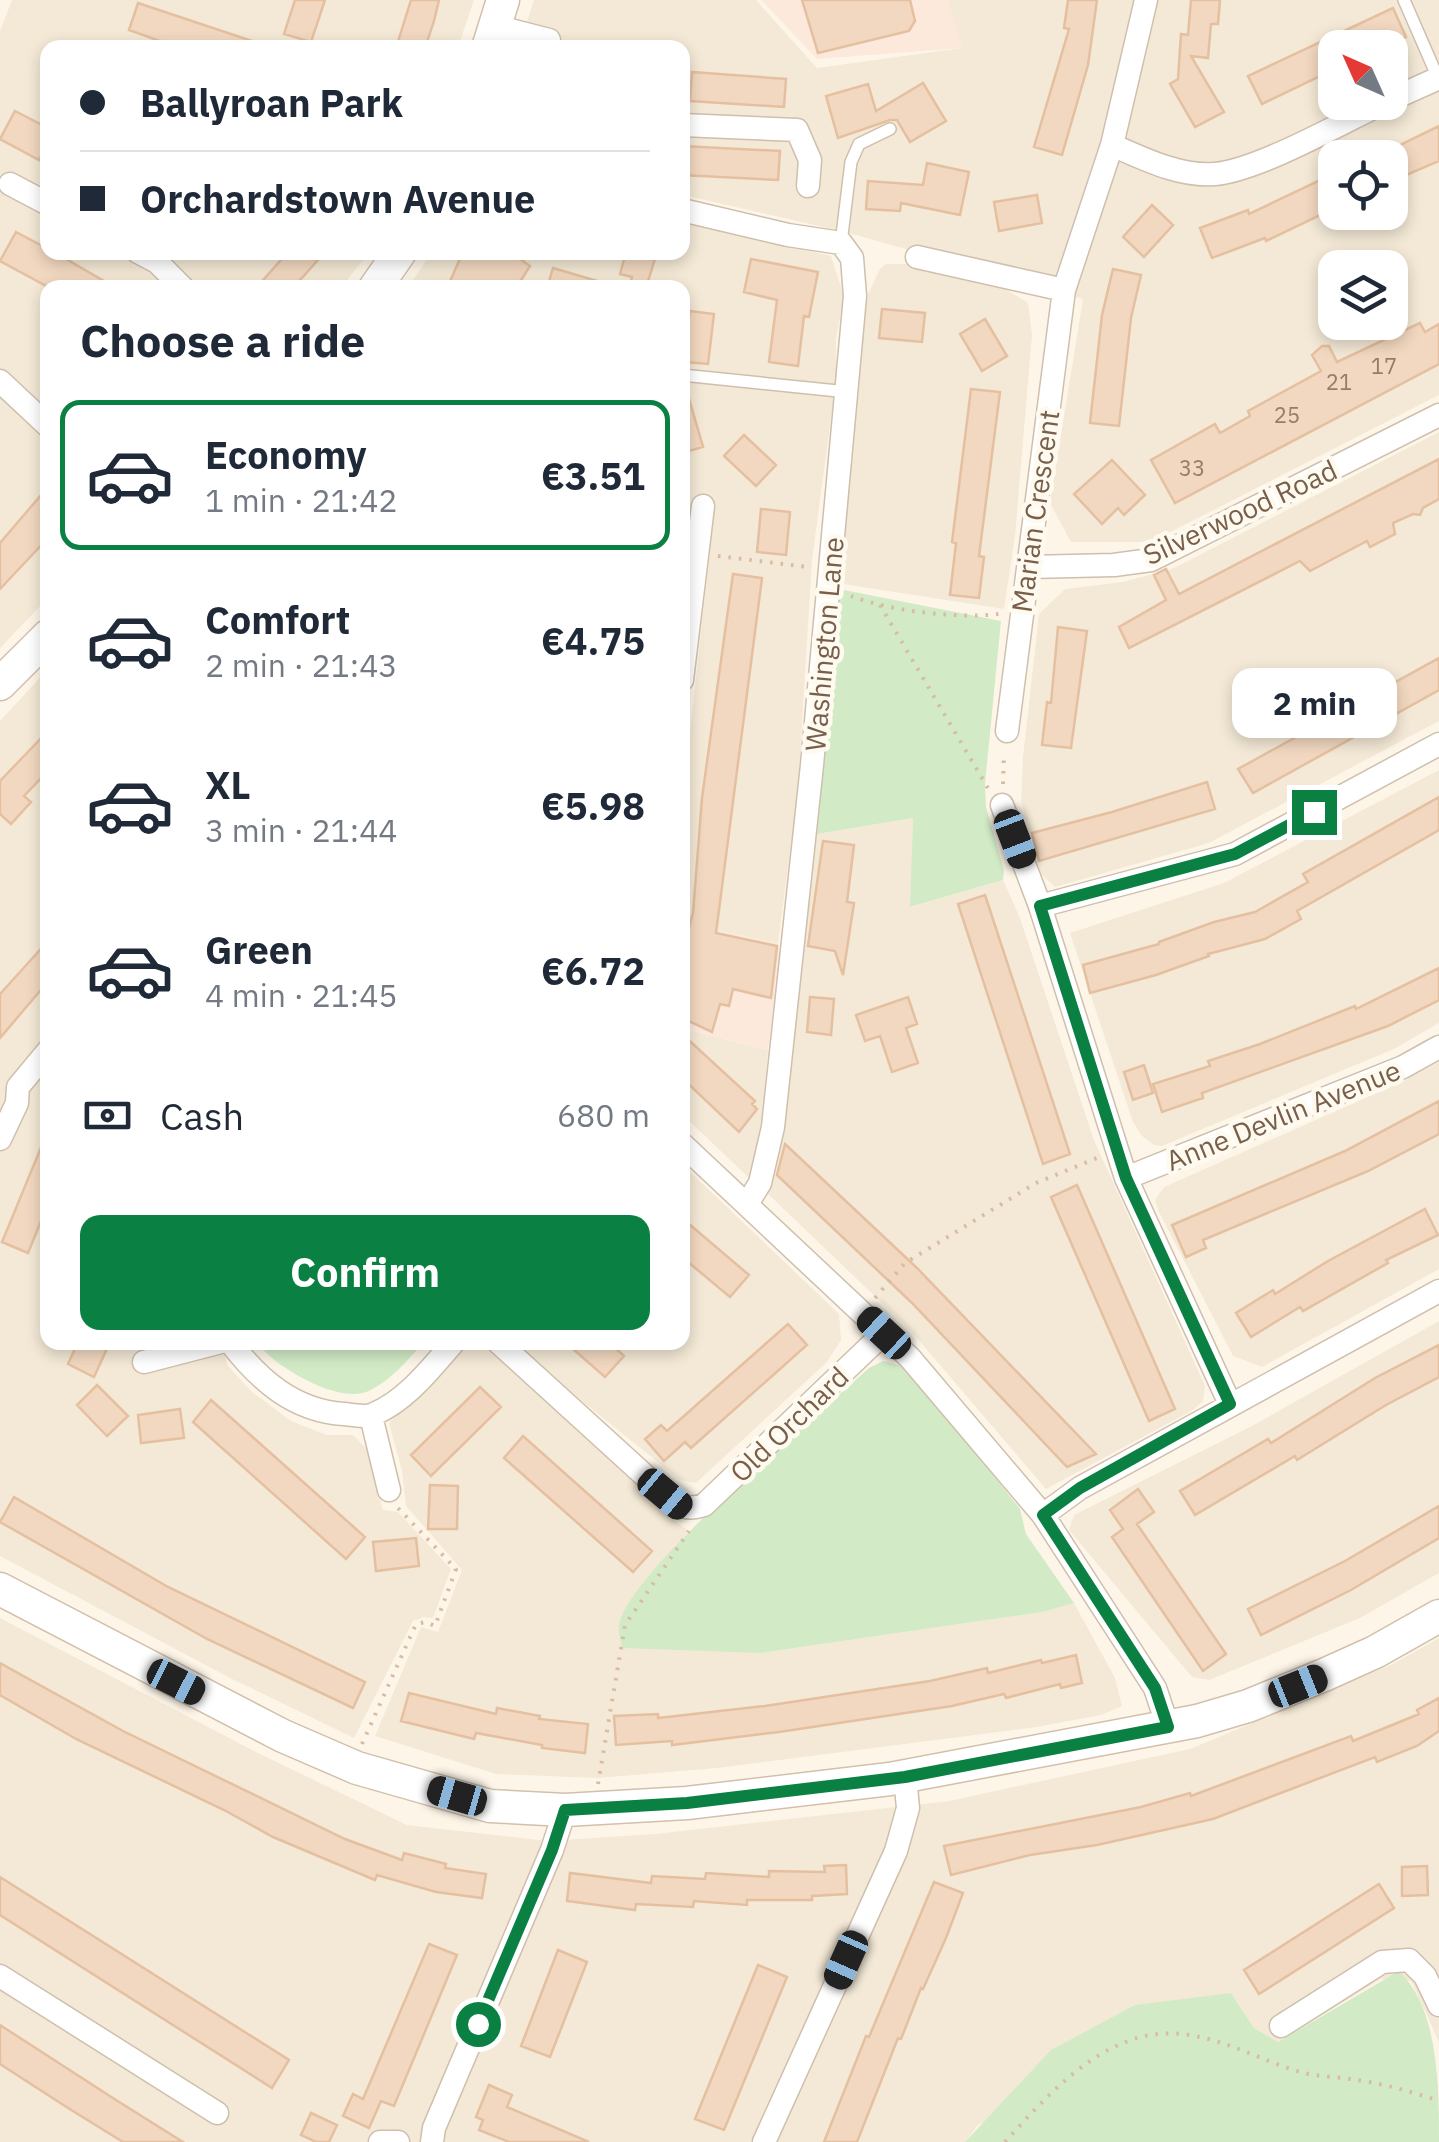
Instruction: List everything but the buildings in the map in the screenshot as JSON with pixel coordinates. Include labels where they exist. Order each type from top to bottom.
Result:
[{"type":"main road","points":[[0,684],[40,644]]},
{"type":"main road","points":[[0,1589],[283,1736],[356,1768],[490,1806],[565,1810],[687,1803],[905,1777],[1168,1727],[1248,1706],[1309,1682],[1376,1652],[1439,1616]]},
{"type":"street","name":"Marian Crescent","points":[[1005,743],[1064,290],[1127,92],[1146,0]]},
{"type":"street","points":[[495,25],[549,40]]},
{"type":"street","points":[[1408,93],[1439,78]]},
{"type":"street","points":[[1112,145],[1180,170],[1213,174],[1242,168],[1348,120]]},
{"type":"street","points":[[690,125],[797,130],[810,160],[808,186]]},
{"type":"street","points":[[10,184],[40,200]]},
{"type":"street","points":[[690,212],[788,236],[841,242]]},
{"type":"street","name":"Washington Lane","points":[[746,1204],[760,1183],[773,1127],[848,392],[855,296],[852,258],[841,242]]},
{"type":"street","points":[[917,257],[1064,290]]},
{"type":"street","points":[[153,260],[175,280]]},
{"type":"street","points":[[0,382],[40,419]]},
{"type":"street","name":"Silverwood Road","points":[[1029,567],[1151,560],[1439,415]]},
{"type":"street","points":[[690,613],[702,506]]},
{"type":"street","points":[[1040,906],[1235,854],[1439,744]]},
{"type":"street","points":[[998,795],[1040,906],[1126,1178],[1230,1404]]},
{"type":"street","name":"Anne Devlin Avenue","points":[[1126,1178],[1404,1067],[1439,1047]]},
{"type":"street","points":[[0,1139],[17,1103],[9,1090],[40,1059]]},
{"type":"street","points":[[690,1152],[927,1376],[1043,1515],[1155,1688],[1168,1727]]},
{"type":"street","points":[[1043,1515],[1080,1488],[1439,1291]]},
{"type":"street","name":"Old Orchard","points":[[692,1515],[884,1333]]},
{"type":"street","points":[[144,1362],[190,1350]]},
{"type":"street","points":[[236,1350],[254,1373],[291,1400],[326,1413],[372,1416],[418,1384],[447,1350]]},
{"type":"street","points":[[507,1350],[692,1515]]},
{"type":"street","points":[[372,1416],[393,1499]]},
{"type":"street","points":[[764,2142],[896,1851],[908,1808],[905,1777]]},
{"type":"street","points":[[432,2142],[434,2128],[552,1850],[565,1810]]},
{"type":"street","points":[[1280,2026],[1382,1962],[1410,1960],[1426,1976],[1439,2005]]},
{"type":"street","points":[[0,1976],[218,2113]]},
{"type":"street","points":[[380,2142],[398,2142]]},
{"type":"lane","points":[[1404,0],[1439,78]]},
{"type":"lane","points":[[841,242],[851,162],[859,144],[890,130]]},
{"type":"lane","points":[[690,375],[848,392]]},
{"type":"path","points":[[697,554],[829,580],[880,605],[978,616],[1008,612]]},
{"type":"path","points":[[880,605],[998,795]]},
{"type":"path","points":[[998,795],[1005,743]]},
{"type":"path","points":[[874,1298],[905,1262],[1036,1183],[1101,1156]]},
{"type":"path","points":[[362,1744],[416,1624],[426,1622],[435,1626],[456,1569],[393,1499]]},
{"type":"path","points":[[599,1789],[625,1624],[689,1531],[692,1515]]},
{"type":"path","points":[[1004,2142],[1044,2099],[1094,2058],[1138,2034],[1193,2035],[1304,2073],[1362,2081],[1439,2102]]},
{"type":"shaded area","points":[[12,0],[474,0],[460,40],[40,40],[40,260],[363,260],[347,280],[40,280],[40,606],[0,648],[0,31]]},
{"type":"shaded area","points":[[534,0],[756,0],[817,68],[962,48],[947,0],[1439,0],[1439,395],[1151,542],[1071,542],[1050,503],[1083,299],[845,232],[690,197],[690,40],[528,40],[525,28]]},
{"type":"shaded area","points":[[761,0],[947,0],[963,48],[817,59]]},
{"type":"shaded area","points":[[690,223],[831,256],[844,296],[812,560],[798,789],[778,943],[690,925],[690,732],[710,552],[690,547],[690,280],[413,280],[426,260],[690,260]]},
{"type":"shaded area","points":[[886,264],[907,264],[1002,287],[1028,303],[1032,335],[1015,536],[1004,609],[843,584],[840,566],[861,340],[868,294]]},
{"type":"shaded area","points":[[1439,432],[1439,721],[1209,843],[1055,887],[1041,874],[1021,801],[1039,614],[1065,589],[1123,582],[1174,568]]},
{"type":"shaded area","points":[[40,678],[40,1350],[224,1350],[227,1365],[251,1391],[291,1421],[327,1435],[353,1435],[366,1448],[383,1510],[398,1512],[451,1569],[433,1618],[413,1621],[354,1738],[230,1678],[0,1556],[0,721]]},
{"type":"shaded area","points":[[1439,770],[1439,1023],[1394,1049],[1162,1146],[1142,1136],[1133,1122],[1070,933],[1224,883]]},
{"type":"shaded area","points":[[913,818],[911,907],[1003,880],[1020,918],[1094,1140],[1205,1386],[1203,1401],[1193,1410],[1046,1489],[910,1330],[766,1192],[784,1029],[817,834]]},
{"type":"shaded area","points":[[690,925],[778,943],[780,958],[768,1050],[690,1030]]},
{"type":"shaded area","points":[[690,1030],[768,1050],[760,1151],[750,1179],[690,1122]]},
{"type":"shaded area","points":[[1439,1062],[1439,1269],[1262,1367],[1233,1356],[1159,1212],[1155,1200],[1164,1187]]},
{"type":"shaded area","points":[[690,1172],[839,1314],[841,1340],[827,1362],[696,1483],[680,1480],[519,1350],[690,1350]]},
{"type":"shaded area","points":[[1439,1321],[1439,1573],[1360,1618],[1209,1680],[1192,1677],[1069,1530],[1074,1515],[1250,1427]]},
{"type":"shaded area","points":[[448,1350],[510,1350],[689,1531],[642,1585],[619,1625],[760,1653],[1043,1612],[1074,1603],[1115,1678],[1122,1706],[1101,1715],[1037,1727],[717,1768],[598,1778],[496,1774],[375,1736],[421,1627],[438,1632],[462,1570],[406,1506],[402,1471],[389,1423]]},
{"type":"shaded area","points":[[0,1618],[258,1753],[407,1825],[548,1841],[655,1834],[949,1801],[1190,1749],[1393,1664],[1439,1638],[1439,2042],[1411,1981],[1381,1979],[1278,2042],[1254,2028],[1231,1993],[978,2125],[965,2142],[0,2142]]},
{"type":"green space","points":[[834,588],[1001,621],[985,784],[986,807],[1004,870],[1003,880],[910,907],[913,818],[817,834]]},
{"type":"green space","points":[[263,1350],[417,1350],[384,1381],[356,1394],[308,1381]]},
{"type":"green space","points":[[883,1361],[907,1367],[1020,1509],[1026,1534],[1074,1603],[1043,1612],[760,1653],[622,1648],[619,1625],[630,1600],[655,1568],[771,1454],[869,1368]]},
{"type":"green space","points":[[1399,1971],[1412,1987],[1429,2027],[1437,2074],[1439,2142],[965,2142],[1051,2050],[1135,2005],[1231,1993],[1254,2028],[1278,2042]]},
{"type":"route","points":[[478,2024],[552,1850],[565,1810],[687,1803],[905,1777],[1168,1727],[1155,1688],[1043,1515],[1080,1488],[1230,1404],[1126,1178],[1040,906],[1216,861],[1314,812]]}]
